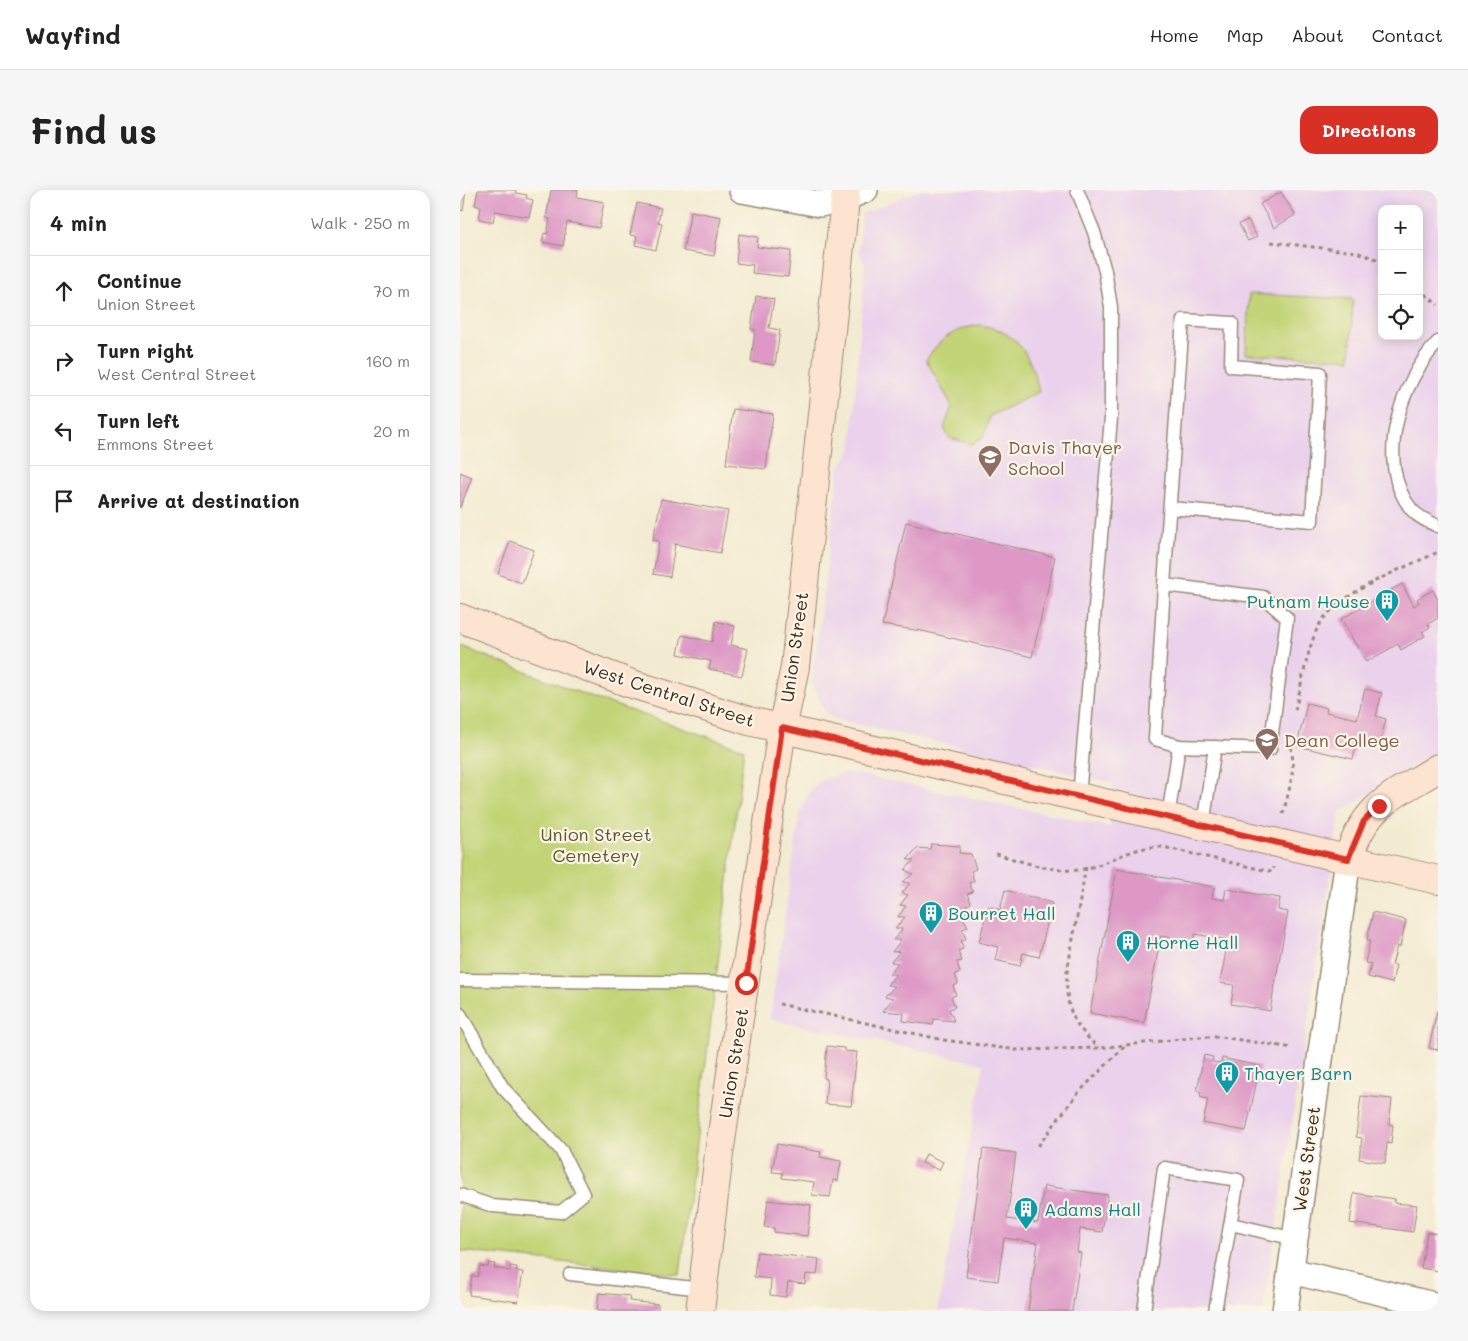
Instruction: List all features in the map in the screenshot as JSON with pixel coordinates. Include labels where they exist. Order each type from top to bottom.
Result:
[{"type":"main road","name":"Union Street","points":[[701,1300],[719,1154],[746,983],[782,728],[795,667],[852,193]]},
{"type":"main road","name":"West Central Street","points":[[460,618],[629,683],[716,712],[1438,880]]},
{"type":"main road","points":[[1348,859],[1358,833],[1372,811],[1438,768]]},
{"type":"street","points":[[742,190],[820,204],[852,193]]},
{"type":"street","name":"West Street","points":[[1286,1311],[1348,859]]},
{"type":"street","points":[[1291,1271],[1438,1306]]},
{"type":"lane","points":[[1077,190],[1101,255],[1111,307],[1111,418],[1079,797]]},
{"type":"lane","points":[[1164,585],[1263,597],[1287,618],[1270,749],[1179,746],[1155,739],[1164,585],[1184,320],[1232,323],[1231,366],[1320,374],[1312,520],[1170,508]]},
{"type":"lane","points":[[1438,342],[1418,366],[1404,394],[1396,424],[1394,453],[1397,480],[1404,498],[1413,511],[1438,526]]},
{"type":"lane","points":[[1168,818],[1179,746]]},
{"type":"lane","points":[[1203,825],[1215,747]]},
{"type":"lane","points":[[460,980],[746,983]]},
{"type":"lane","points":[[460,1014],[503,1088],[561,1150],[583,1194],[561,1212],[493,1206],[460,1195]]},
{"type":"lane","points":[[1144,1311],[1164,1168],[1238,1180],[1215,1311]]},
{"type":"lane","points":[[1231,1224],[1295,1239]]},
{"type":"lane","points":[[570,1274],[701,1300]]},
{"type":"path","points":[[1271,242],[1356,252],[1378,260]]},
{"type":"path","points":[[1423,292],[1438,305]]},
{"type":"path","points":[[1295,712],[1311,646],[1318,627],[1328,614],[1354,592],[1438,552]]},
{"type":"path","points":[[1283,814],[1294,767],[1290,737]]},
{"type":"path","points":[[996,854],[1059,870],[1086,867],[1138,848],[1150,846],[1163,847],[1272,872],[1274,859]]},
{"type":"path","points":[[1086,867],[1067,972],[1066,988],[1072,1017],[1083,1034],[1099,1048]]},
{"type":"path","points":[[778,1004],[994,1048],[1017,1050],[1099,1048],[1163,1040],[1221,1037],[1293,1048]]},
{"type":"path","points":[[1038,1146],[1078,1093],[1126,1045]]},
{"type":"shaded area","name":"Dean College","points":[[920,190],[1438,190],[1438,750],[1340,812],[1263,1311],[938,1311],[984,1064],[770,1019],[800,813],[810,791],[819,782],[842,773],[861,775],[1110,827],[1113,783],[835,719],[823,709],[812,683],[839,468],[851,451],[865,265],[859,252],[862,214]]},
{"type":"green space","points":[[1249,294],[1353,299],[1350,359],[1246,354]]},
{"type":"green space","points":[[981,325],[994,328],[1005,334],[1022,348],[1032,368],[1039,392],[990,416],[983,438],[972,444],[949,438],[944,428],[952,406],[926,360],[931,352],[949,335],[972,326]]},
{"type":"green space","name":"Union Street Cemetery","points":[[460,646],[588,696],[744,749],[680,1275],[460,1251]]},
{"type":"building","points":[[460,190],[466,190],[463,211],[460,210]]},
{"type":"building","points":[[478,190],[516,190],[516,193],[527,195],[526,198],[533,200],[529,217],[495,211],[493,222],[479,219],[481,207],[475,205]]},
{"type":"building","points":[[551,190],[578,190],[577,197],[604,202],[599,228],[567,222],[563,246],[542,242],[544,233],[547,234],[550,219],[546,218]]},
{"type":"building","points":[[1281,192],[1295,215],[1274,228],[1260,204]]},
{"type":"building","points":[[637,203],[661,208],[658,222],[662,223],[656,250],[635,245],[637,236],[630,235]]},
{"type":"building","points":[[691,211],[721,217],[714,256],[683,251]]},
{"type":"building","points":[[1248,220],[1257,237],[1248,241],[1239,224]]},
{"type":"building","points":[[739,234],[758,237],[757,247],[791,251],[788,277],[752,273],[753,265],[736,263]]},
{"type":"building","points":[[756,296],[774,299],[769,328],[780,330],[775,365],[751,362],[755,330],[751,329]]},
{"type":"building","points":[[733,409],[773,414],[766,469],[726,464]]},
{"type":"building","points":[[460,472],[472,477],[460,508]]},
{"type":"building","points":[[661,499],[728,511],[720,553],[675,544],[670,577],[653,574],[659,541],[653,540]]},
{"type":"building","points":[[906,522],[1055,557],[1032,657],[922,631],[882,625]]},
{"type":"building","points":[[510,541],[534,550],[522,583],[498,574]]},
{"type":"building","name":"Putnam House","points":[[1402,584],[1414,606],[1419,602],[1417,599],[1433,590],[1438,600],[1438,618],[1428,624],[1430,627],[1422,632],[1425,636],[1401,650],[1398,644],[1366,662],[1341,619]]},
{"type":"building","points":[[716,621],[735,626],[731,645],[748,649],[742,676],[709,669],[711,661],[678,654],[682,635],[712,642]]},
{"type":"building","points":[[1365,689],[1382,693],[1376,716],[1386,719],[1380,743],[1358,738],[1353,759],[1297,746],[1307,703],[1327,708],[1326,712],[1357,719]]},
{"type":"building","name":"Bourret Hall","points":[[931,844],[960,846],[959,853],[971,854],[976,869],[971,871],[974,881],[969,883],[973,892],[967,894],[971,903],[966,905],[969,915],[963,917],[968,927],[962,929],[966,939],[961,941],[963,949],[958,951],[962,961],[957,962],[960,972],[955,974],[958,984],[953,986],[956,995],[951,997],[955,1007],[949,1009],[954,1021],[934,1019],[933,1025],[903,1021],[904,1013],[883,1011],[893,998],[885,996],[895,986],[887,985],[896,974],[889,974],[898,963],[891,962],[900,951],[892,952],[901,940],[893,940],[903,929],[895,929],[905,917],[898,917],[906,906],[900,905],[908,895],[902,893],[910,883],[903,882],[913,874],[905,870],[914,860],[907,860],[917,848],[930,849]]},
{"type":"building","name":"Horne Hall","points":[[1117,869],[1214,887],[1212,898],[1224,900],[1226,889],[1280,898],[1278,910],[1288,912],[1270,1011],[1231,1004],[1234,985],[1220,983],[1228,940],[1195,934],[1193,942],[1161,936],[1144,1023],[1090,1013]]},
{"type":"building","points":[[1005,890],[1052,903],[1039,957],[1023,953],[1020,966],[995,960],[998,947],[979,942],[988,907],[1000,910]]},
{"type":"building","points":[[1373,912],[1406,920],[1400,947],[1397,946],[1392,965],[1396,965],[1392,983],[1368,977],[1371,964],[1365,963],[1370,940],[1367,940]]},
{"type":"building","points":[[1438,1011],[1438,1050],[1429,1048]]},
{"type":"building","points":[[827,1046],[844,1048],[844,1051],[857,1052],[851,1106],[825,1104],[827,1079],[824,1078]]},
{"type":"building","name":"Thayer Barn","points":[[1204,1055],[1213,1057],[1212,1062],[1221,1063],[1222,1058],[1260,1066],[1246,1131],[1203,1123],[1208,1099],[1200,1097],[1201,1092],[1197,1091]]},
{"type":"building","points":[[1361,1096],[1392,1099],[1389,1124],[1393,1125],[1391,1144],[1387,1143],[1385,1163],[1359,1159],[1362,1138],[1356,1137]]},
{"type":"building","points":[[777,1144],[821,1152],[820,1157],[841,1161],[838,1181],[833,1180],[830,1197],[812,1195],[814,1182],[782,1178],[783,1173],[772,1172]]},
{"type":"building","name":"Adams Hall","points":[[983,1149],[1016,1153],[1007,1219],[1038,1223],[1044,1186],[1108,1195],[1102,1232],[1080,1229],[1077,1252],[1081,1253],[1072,1311],[1028,1311],[1038,1243],[1004,1238],[998,1281],[966,1277]]},
{"type":"building","points":[[926,1154],[943,1162],[939,1170],[922,1163]]},
{"type":"building","points":[[1354,1193],[1395,1199],[1394,1203],[1417,1205],[1413,1232],[1350,1223]]},
{"type":"building","points":[[768,1200],[811,1205],[807,1236],[774,1232],[774,1228],[764,1227]]},
{"type":"building","points":[[1427,1232],[1438,1234],[1438,1271],[1421,1268]]},
{"type":"building","points":[[757,1252],[819,1259],[817,1275],[806,1274],[805,1284],[788,1282],[786,1297],[770,1295],[771,1279],[754,1277]]},
{"type":"building","points":[[489,1263],[495,1264],[494,1268],[510,1271],[510,1266],[517,1267],[516,1271],[523,1272],[518,1302],[469,1295],[472,1276],[478,1276],[480,1266],[488,1267]]},
{"type":"building","points":[[599,1293],[630,1296],[629,1301],[658,1304],[658,1311],[597,1311]]},
{"type":"place","name":"Davis Thayer School","points":[[990,478]]},
{"type":"place","name":"Putnam House","points":[[1387,622]]},
{"type":"place","name":"Dean College","points":[[1267,761]]},
{"type":"place","name":"Bourret Hall","points":[[931,934]]},
{"type":"place","name":"Horne Hall","points":[[1128,963]]},
{"type":"place","name":"Thayer Barn","points":[[1227,1094]]},
{"type":"place","name":"Adams Hall","points":[[1026,1230]]},
{"type":"route","points":[[746,983],[782,728],[1348,859],[1364,821],[1379,806]]}]
